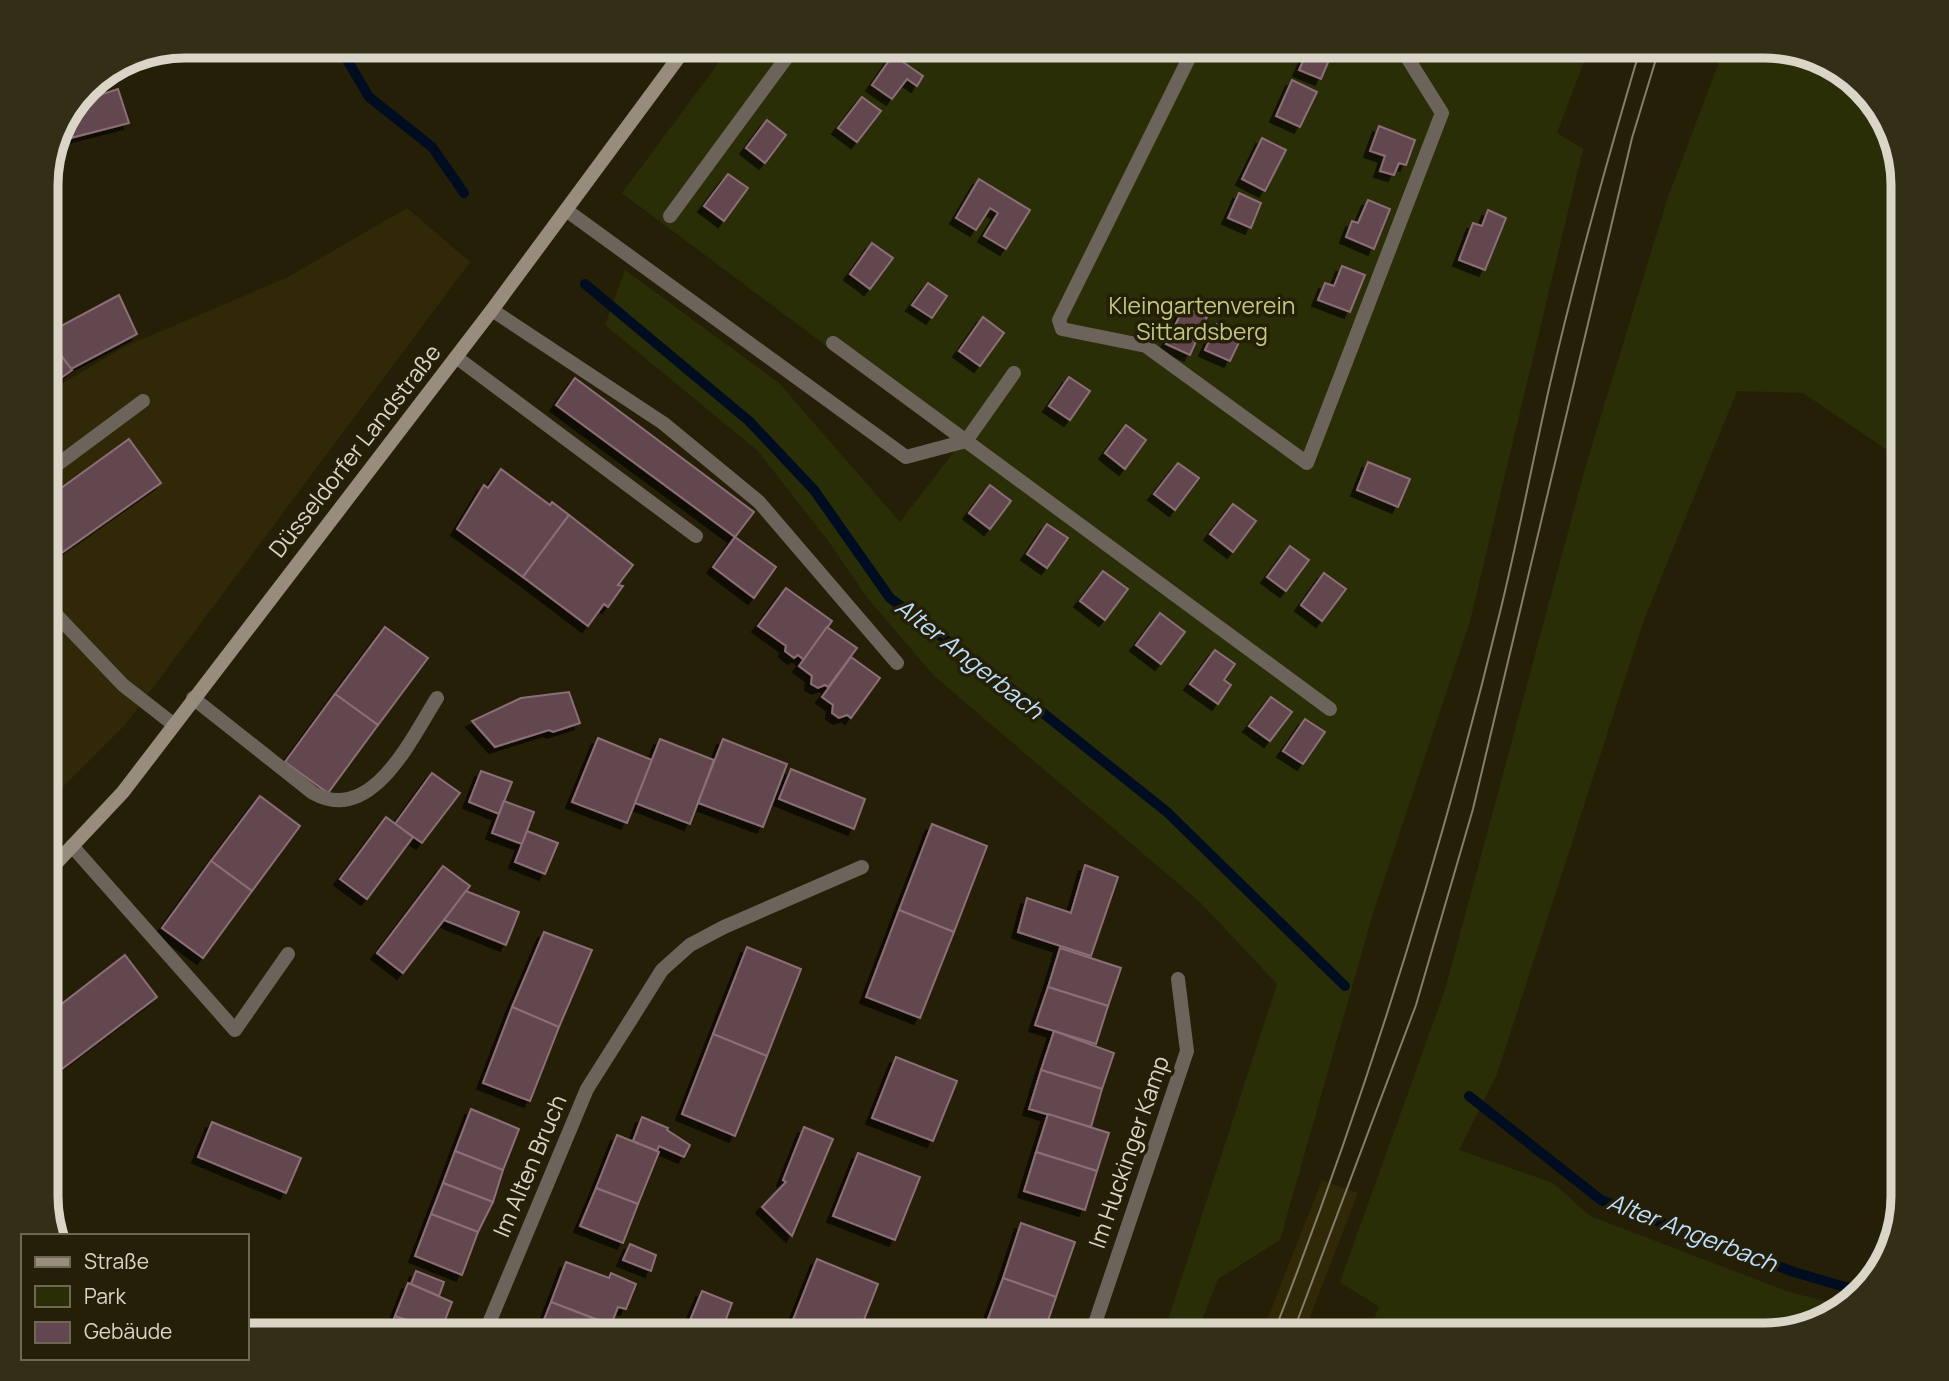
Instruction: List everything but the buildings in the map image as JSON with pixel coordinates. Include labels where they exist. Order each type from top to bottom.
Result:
[{"type":"main road","name":"Düsseldorfer Landstraße","points":[[58,861],[123,792],[492,310],[678,58]]},
{"type":"street","points":[[670,216],[786,58]]},
{"type":"street","points":[[1189,58],[1059,320],[1062,329],[1146,346],[1307,463],[1442,113],[1408,58]]},
{"type":"street","points":[[566,211],[905,457],[966,441],[1014,373]]},
{"type":"street","points":[[492,310],[663,423],[759,502],[897,663]]},
{"type":"street","points":[[834,343],[1330,709]]},
{"type":"street","points":[[456,357],[696,536]]},
{"type":"street","points":[[58,465],[143,401]]},
{"type":"street","points":[[58,617],[123,685],[173,724]]},
{"type":"street","points":[[193,698],[325,800],[343,800],[364,793],[387,776],[437,698]]},
{"type":"street","points":[[72,846],[235,1030],[288,954]]},
{"type":"street","name":"Im Alten Bruch","points":[[489,1323],[587,1088],[663,970],[691,945],[724,927],[862,867]]},
{"type":"street","name":"Im Huckinger Kamp","points":[[1095,1323],[1187,1051],[1178,979]]},
{"type":"shaded area","points":[[407,208],[470,262],[125,725],[58,792],[58,386],[124,347],[288,277]]},
{"type":"shaded area","points":[[1322,1180],[1358,1193],[1308,1323],[1266,1323]]},
{"type":"green space","name":"Kleingartenverein Sittardsberg","points":[[722,58],[1585,58],[1557,133],[1583,149],[1470,621],[1374,910],[1280,1240],[1218,1279],[1201,1323],[1167,1323],[1277,984],[1200,902],[934,676],[866,596],[829,542],[758,451],[605,325],[625,270],[779,383],[900,522],[959,445],[622,193]]},
{"type":"green space","points":[[1720,58],[1781,59],[1805,64],[1835,79],[1860,101],[1878,128],[1885,144],[1890,168],[1891,453],[1803,393],[1737,391],[1644,620],[1497,1074],[1459,1150],[1553,1183],[1590,1216],[1789,1292],[1833,1303],[1805,1317],[1765,1323],[1373,1323],[1379,1307],[1340,1282],[1445,990],[1586,465],[1667,200]]},
{"type":"waterway","name":"Alter Angerbach","points":[[346,58],[369,97],[432,147],[464,193]]},
{"type":"waterway","name":"Alter Angerbach","points":[[585,284],[749,421],[814,490],[890,598],[1033,705],[1167,812],[1345,986]]},
{"type":"waterway","name":"Alter Angerbach","points":[[1469,1096],[1601,1200],[1794,1272],[1851,1289]]},
{"type":"tram line","points":[[1278,1323],[1370,1066],[1453,793],[1501,608],[1571,299],[1638,58]]},
{"type":"tram line","points":[[1297,1323],[1416,1005],[1473,809],[1632,138],[1656,58]]}]
